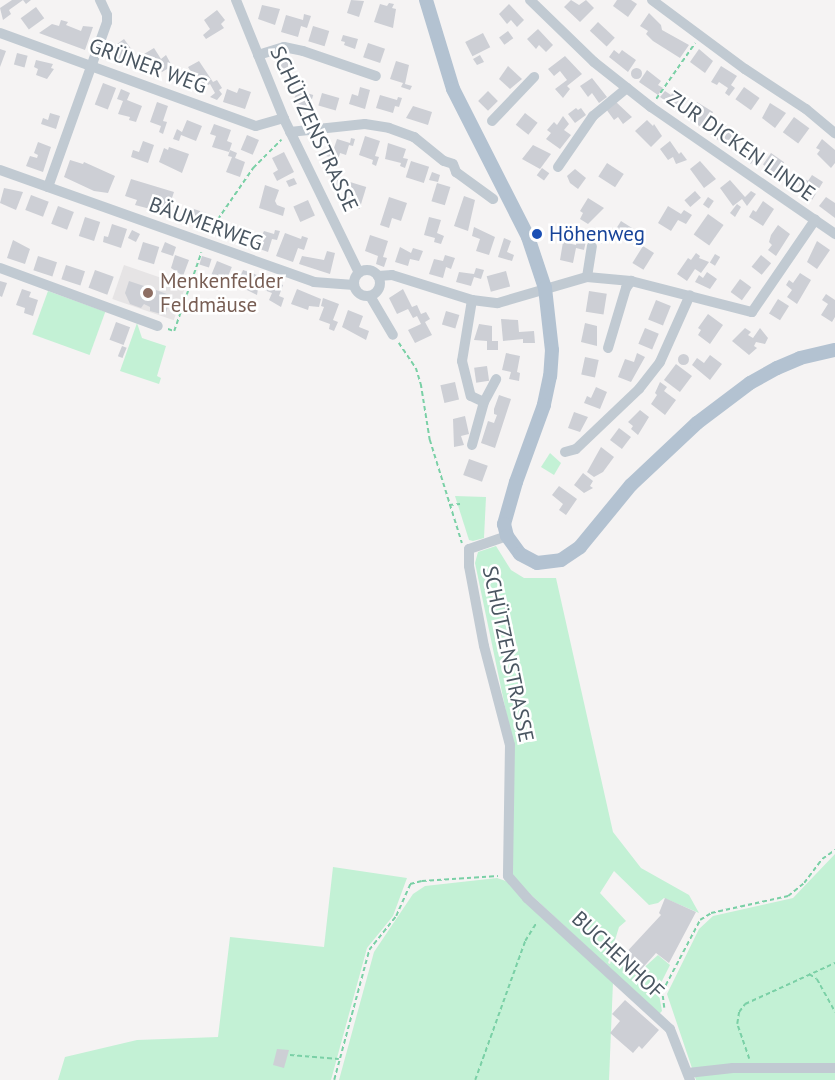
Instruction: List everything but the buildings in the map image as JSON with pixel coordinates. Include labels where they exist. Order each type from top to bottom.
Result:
[{"type":"main road","points":[[426,0],[453,89],[528,237],[545,288],[551,333],[550,376],[544,405],[506,511],[504,524],[507,536],[520,554],[537,563],[561,561],[580,547],[631,485],[697,423],[750,383],[777,368],[800,358],[835,350]]},
{"type":"street","points":[[48,187],[107,22],[107,15],[100,0]]},
{"type":"street","name":"SCHÜTZENSTRASSE","points":[[236,0],[284,118],[359,273]]},
{"type":"street","name":"ZUR DICKEN LINDE","points":[[531,0],[594,62],[627,88],[835,234]]},
{"type":"street","points":[[652,0],[746,69],[806,109],[835,133]]},
{"type":"street","name":"GRÜNER WEG","points":[[0,33],[256,126],[284,118]]},
{"type":"street","points":[[258,55],[284,47],[303,51],[376,76]]},
{"type":"street","points":[[492,121],[534,76]]},
{"type":"street","points":[[558,167],[593,116],[627,88]]},
{"type":"street","points":[[291,132],[365,124],[389,128],[414,137],[444,161],[453,164],[456,172],[493,199]]},
{"type":"street","name":"BÄUMERWEG","points":[[0,170],[314,282],[354,285]]},
{"type":"street","points":[[393,335],[370,296],[358,293],[354,285],[359,273],[367,270],[378,276],[392,275],[472,300],[498,303],[512,301],[545,288],[587,277],[631,281],[752,312],[815,220]]},
{"type":"street","points":[[587,277],[592,246]]},
{"type":"street","points":[[0,268],[158,326]]},
{"type":"street","points":[[370,296],[378,290],[378,276]]},
{"type":"street","points":[[608,348],[626,288],[631,281]]},
{"type":"street","points":[[565,452],[576,449],[639,389],[660,362],[690,295]]},
{"type":"street","points":[[472,300],[462,361],[471,396],[484,402]]},
{"type":"street","points":[[472,445],[484,402],[496,379]]},
{"type":"street","name":"SCHÜTZENSTRASSE","points":[[507,536],[469,549],[469,566],[482,635],[510,746],[508,876]]},
{"type":"street","name":"BUCHENHOF","points":[[508,876],[527,898],[670,1029],[689,1076],[753,1069],[835,1068]]},
{"type":"path","points":[[655,100],[700,35]]},
{"type":"path","points":[[158,326],[174,331],[204,244],[214,222],[268,150],[291,132]]},
{"type":"path","name":"SCHÜTZENSTRASSE","points":[[393,335],[419,376],[430,440],[462,544],[469,549]]},
{"type":"path","points":[[449,505],[460,504]]},
{"type":"path","points":[[670,1029],[662,992],[700,920],[711,913],[788,896],[804,883],[822,859],[835,850]]},
{"type":"path","points":[[334,1080],[369,950],[396,916],[410,884],[422,881],[508,876]]},
{"type":"path","points":[[475,1080],[525,941],[535,924],[547,915]]},
{"type":"path","points":[[753,1069],[741,1042],[737,1024],[738,1012],[745,1004],[835,963]]},
{"type":"path","points":[[808,974],[817,979],[835,1012]]},
{"type":"path","points":[[290,1054],[340,1059]]},
{"type":"shaded area","name":"Menkenfelder Feldmäuse","points":[[124,265],[185,286],[174,320],[112,299]]},
{"type":"green space","points":[[48,291],[105,312],[90,355],[32,334]]},
{"type":"green space","points":[[137,323],[142,338],[166,346],[157,376],[161,378],[159,384],[120,371]]},
{"type":"green space","points":[[550,453],[561,463],[554,475],[541,467]]},
{"type":"green space","points":[[455,496],[486,497],[484,538],[469,540]]},
{"type":"green space","points":[[496,546],[511,570],[524,578],[556,578],[613,832],[641,868],[689,895],[699,913],[664,898],[658,903],[649,905],[614,871],[600,893],[626,921],[619,927],[608,963],[610,964],[614,951],[638,973],[658,955],[670,965],[658,989],[662,1011],[659,1014],[513,878],[513,745],[475,563],[478,552]]},
{"type":"green space","points":[[835,854],[835,1080],[696,1080],[667,994],[699,929],[713,916],[793,898]]},
{"type":"green space","points":[[333,867],[407,878],[393,916],[367,948],[331,1080],[58,1080],[65,1057],[137,1040],[218,1037],[230,937],[324,947]]},
{"type":"green space","points":[[497,878],[509,882],[613,982],[609,1080],[339,1080],[374,952],[413,894],[425,886]]},
{"type":"place","name":"Höhenweg","points":[[537,234]]},
{"type":"place","name":"Menkenfelder Feldmäuse","points":[[148,293]]}]
